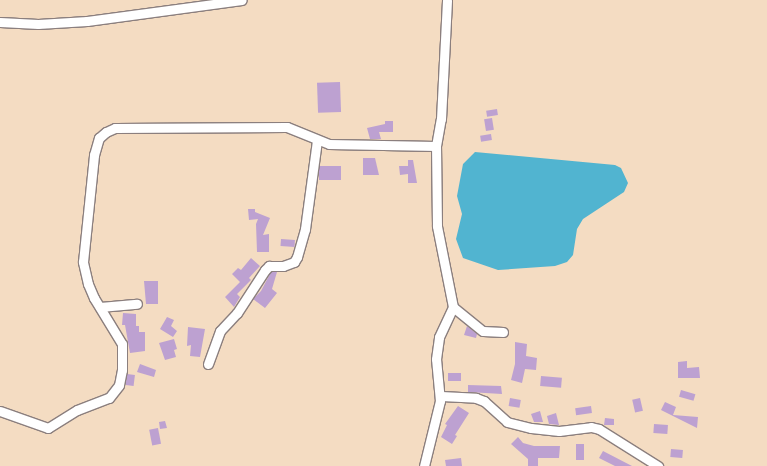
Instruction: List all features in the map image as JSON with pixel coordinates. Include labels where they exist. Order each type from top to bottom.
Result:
[{"type":"street","points":[[0,22],[38,24],[87,21],[242,0]]},
{"type":"street","points":[[424,466],[441,396],[437,346],[441,330],[453,307],[437,226],[436,146],[442,119],[447,0]]},
{"type":"street","points":[[0,411],[48,428],[77,410],[103,401],[115,393],[122,370],[122,344],[88,284],[83,249],[94,155],[99,138],[106,132],[115,128],[287,127],[317,140],[344,146],[436,146]]},
{"type":"street","points":[[208,364],[220,331],[237,313],[265,270],[269,266],[283,266],[294,262],[297,257],[305,229],[317,140]]},
{"type":"street","points":[[100,307],[137,304]]},
{"type":"street","points":[[453,307],[483,331],[503,332]]},
{"type":"street","points":[[441,396],[476,398],[484,401],[507,422],[532,428],[559,431],[591,427],[599,429],[658,466]]},
{"type":"water","points":[[475,152],[615,165],[621,168],[628,183],[624,192],[583,219],[577,229],[573,255],[567,262],[555,266],[498,270],[463,258],[456,239],[462,214],[457,196],[463,164]]},
{"type":"building","points":[[340,82],[341,112],[318,113],[317,83]]},
{"type":"building","points":[[497,109],[498,115],[487,117],[486,111]]},
{"type":"building","points":[[492,118],[494,130],[486,131],[484,119]]},
{"type":"building","points":[[385,121],[393,121],[393,132],[379,132],[381,139],[370,139],[367,128],[385,124]]},
{"type":"building","points":[[491,134],[492,140],[481,142],[480,136]]},
{"type":"building","points":[[363,158],[375,158],[379,175],[363,175]]},
{"type":"building","points":[[408,160],[413,160],[417,183],[408,183],[408,174],[400,175],[399,166],[408,166]]},
{"type":"building","points":[[319,166],[341,166],[341,180],[319,180]]},
{"type":"building","points":[[248,209],[255,209],[255,212],[270,218],[263,235],[269,234],[269,252],[257,252],[256,224],[258,219],[249,220]]},
{"type":"building","points":[[281,239],[295,240],[294,247],[281,246]]},
{"type":"building","points":[[251,258],[260,266],[249,278],[251,280],[237,294],[240,297],[234,307],[225,297],[240,282],[232,274],[238,268],[241,270]]},
{"type":"building","points":[[271,272],[277,272],[272,289],[277,293],[265,308],[253,299],[261,291]]},
{"type":"building","points":[[144,281],[158,281],[158,304],[146,304]]},
{"type":"building","points":[[123,313],[136,314],[136,326],[139,326],[139,332],[145,332],[145,351],[130,353],[125,325],[122,325]]},
{"type":"building","points":[[167,317],[174,320],[171,326],[177,331],[173,337],[160,329]]},
{"type":"building","points":[[467,326],[477,334],[476,338],[464,335]]},
{"type":"building","points":[[188,327],[205,329],[200,357],[190,356],[191,345],[187,346]]},
{"type":"building","points":[[174,339],[177,349],[174,350],[176,357],[165,360],[159,343]]},
{"type":"building","points":[[515,342],[527,344],[526,356],[537,358],[536,370],[525,369],[522,383],[511,380],[515,364]]},
{"type":"building","points":[[687,361],[687,368],[699,367],[700,378],[678,378],[678,362]]},
{"type":"building","points":[[140,364],[156,370],[154,377],[137,372]]},
{"type":"building","points":[[448,373],[461,373],[461,381],[448,381]]},
{"type":"building","points":[[127,374],[135,375],[134,386],[126,385]]},
{"type":"building","points":[[541,376],[562,378],[561,388],[540,386]]},
{"type":"building","points":[[468,385],[501,386],[502,394],[468,392]]},
{"type":"building","points":[[681,390],[695,394],[693,401],[679,397]]},
{"type":"building","points":[[510,398],[521,400],[519,408],[509,406]]},
{"type":"building","points":[[640,398],[643,411],[635,412],[632,400]]},
{"type":"building","points":[[665,402],[676,407],[673,415],[698,417],[697,428],[661,410]]},
{"type":"building","points":[[458,406],[469,413],[455,435],[457,436],[452,444],[441,437],[447,425],[445,424]]},
{"type":"building","points":[[591,406],[592,413],[576,415],[575,408]]},
{"type":"building","points":[[540,411],[543,422],[534,422],[531,414]]},
{"type":"building","points":[[556,413],[559,425],[549,424],[547,416]]},
{"type":"building","points":[[605,418],[614,419],[614,425],[604,425]]},
{"type":"building","points":[[165,421],[167,428],[160,429],[159,422]]},
{"type":"building","points":[[654,424],[668,425],[667,434],[653,433]]},
{"type":"building","points":[[158,428],[161,444],[152,445],[149,430]]},
{"type":"building","points":[[518,437],[523,443],[534,446],[560,446],[559,458],[538,458],[538,466],[528,466],[528,459],[511,444]]},
{"type":"building","points":[[576,444],[584,444],[584,460],[576,460]]},
{"type":"building","points":[[671,449],[683,450],[682,458],[670,457]]},
{"type":"building","points":[[603,451],[632,466],[615,466],[599,458]]},
{"type":"building","points":[[461,458],[462,466],[446,466],[445,460]]}]
